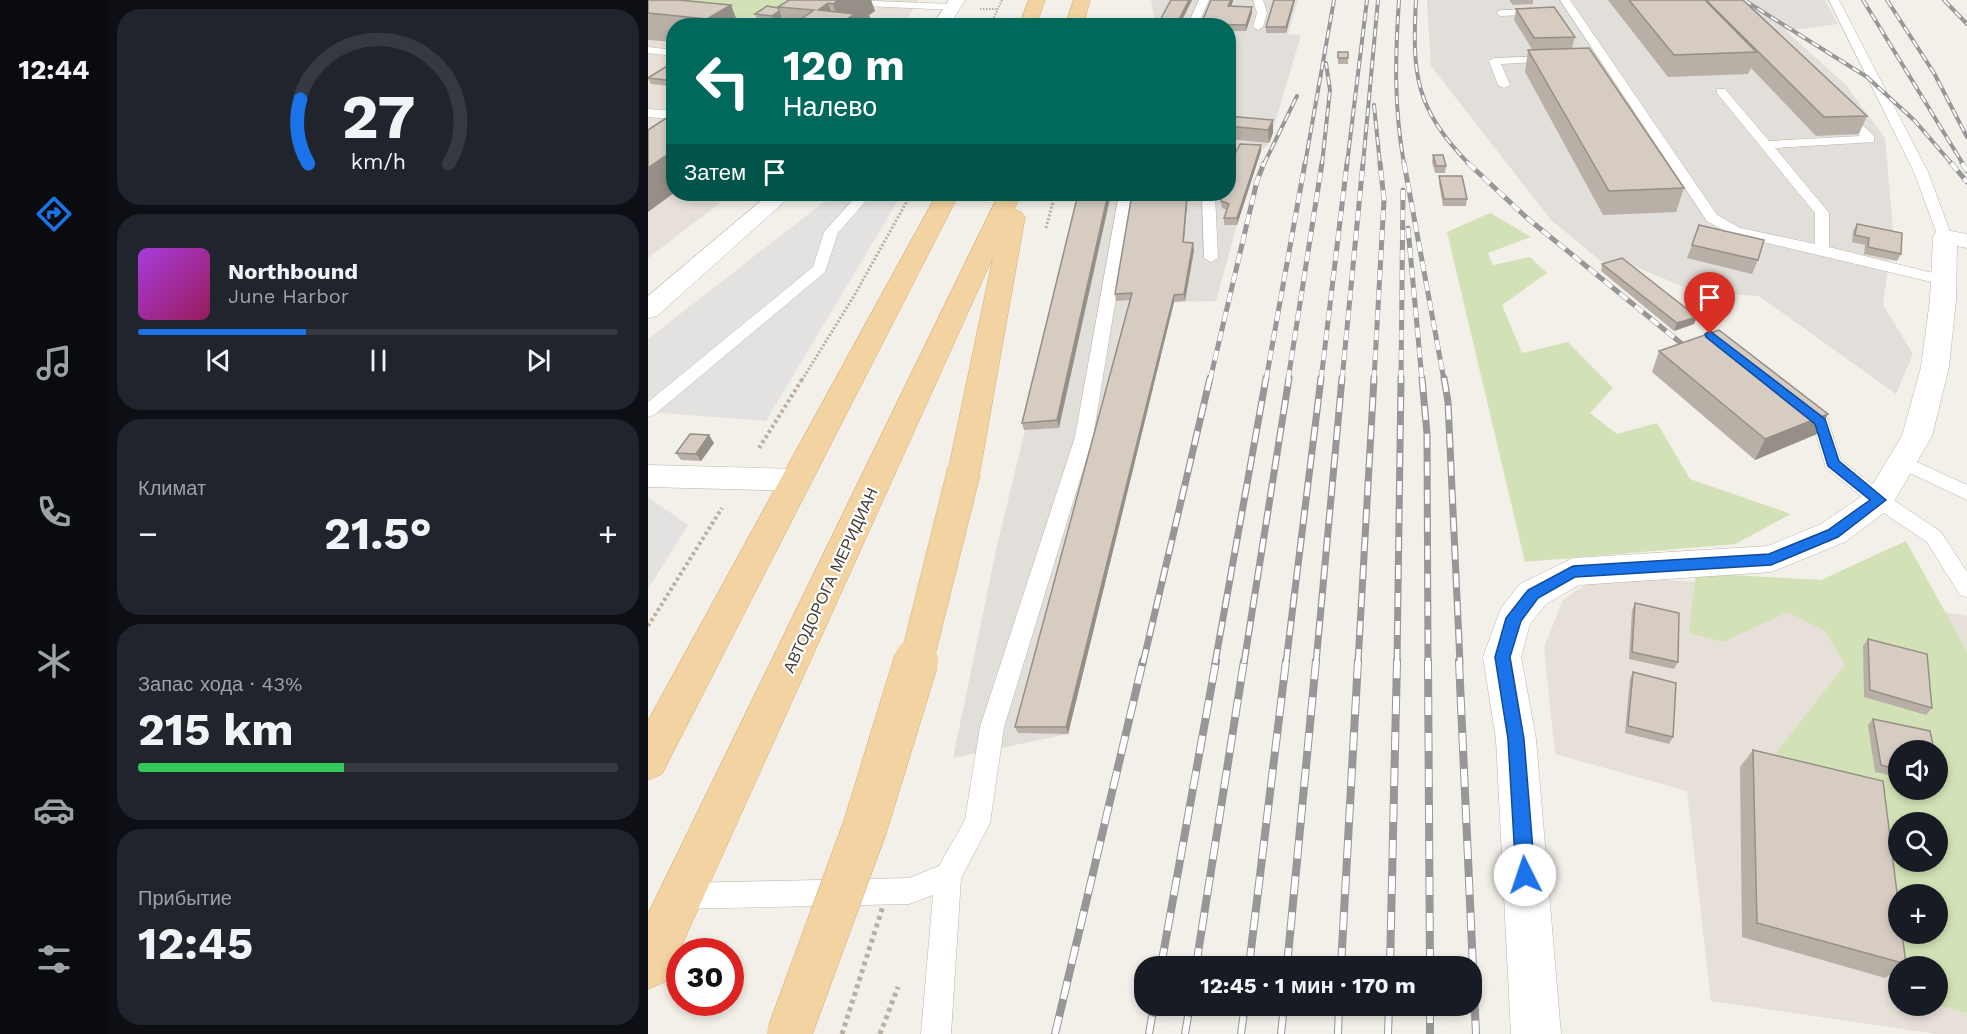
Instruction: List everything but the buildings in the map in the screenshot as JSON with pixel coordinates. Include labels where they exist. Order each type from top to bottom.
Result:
[{"type":"main road","points":[[1030,18],[1037,0]]},
{"type":"main road","points":[[1076,18],[1082,0]]},
{"type":"main road","points":[[648,761],[944,201]]},
{"type":"main road","name":"АВТОДОРОГА МЕРИДИАН","points":[[648,965],[1007,201]]},
{"type":"main road","points":[[789,1034],[816,968],[891,743],[937,585],[964,471],[1016,201]]},
{"type":"street","points":[[945,18],[955,3]]},
{"type":"street","points":[[648,310],[774,201]]},
{"type":"street","points":[[1536,1034],[1516,739],[1502,657],[1514,618],[1533,594],[1573,572],[1771,559],[1833,533],[1879,500],[1917,436],[1935,367],[1944,280],[1956,239]]},
{"type":"street","points":[[648,476],[797,480]]},
{"type":"lane","points":[[1196,18],[1204,0]]},
{"type":"lane","points":[[1258,0],[1262,13],[1258,27]]},
{"type":"lane","points":[[1834,0],[1956,239]]},
{"type":"lane","points":[[835,6],[845,3],[955,3]]},
{"type":"lane","points":[[1566,7],[1712,218],[1735,231],[1944,280]]},
{"type":"lane","points":[[1501,13],[1549,12]]},
{"type":"lane","points":[[648,50],[666,52]]},
{"type":"lane","points":[[1504,85],[1494,61],[1560,58]]},
{"type":"lane","points":[[1721,91],[1822,213],[1822,250]]},
{"type":"lane","points":[[1766,145],[1870,139],[1836,105]]},
{"type":"lane","points":[[648,113],[666,115]]},
{"type":"lane","points":[[648,411],[820,269],[831,232],[859,201]]},
{"type":"lane","points":[[936,1034],[948,876],[977,823],[992,727],[1084,437],[1125,201]]},
{"type":"lane","points":[[1208,201],[1211,258]]},
{"type":"lane","points":[[1793,400],[1821,422],[1833,463],[1879,500],[1934,537],[1967,589]]},
{"type":"lane","points":[[1902,461],[1967,493]]},
{"type":"lane","points":[[679,896],[909,891],[948,876]]},
{"type":"path","points":[[994,18],[1002,0]]},
{"type":"path","points":[[648,626],[854,296],[907,201]]},
{"type":"path","points":[[880,1034],[898,987]]},
{"type":"shaded area","points":[[648,0],[918,0],[908,18],[666,18],[666,201],[723,201],[648,258]]},
{"type":"shaded area","points":[[1151,0],[1298,0],[1288,34],[1301,35],[1269,143],[1261,151],[1237,225],[1216,301],[1174,302],[1068,734],[953,758],[998,541],[1081,201],[1236,201],[1236,18],[1154,18]]},
{"type":"shaded area","points":[[1427,0],[1825,0],[1838,24],[1786,31],[1845,84],[1885,138],[1893,229],[1883,305],[1913,354],[1896,394],[1759,296],[1696,292],[1636,267],[1613,271],[1551,220],[1431,66]]},
{"type":"shaded area","points":[[825,201],[898,201],[766,421],[648,412],[648,339]]},
{"type":"shaded area","points":[[648,497],[688,525],[648,589]]},
{"type":"shaded area","points":[[1622,577],[1809,590],[1967,616],[1967,1034],[1937,1034],[1711,1001],[1687,791],[1555,754],[1544,647],[1563,600],[1592,580]]},
{"type":"green space","points":[[648,0],[802,0],[768,15],[728,17],[648,9]]},
{"type":"green space","points":[[1490,213],[1531,237],[1488,253],[1493,265],[1530,257],[1547,273],[1502,305],[1522,353],[1568,342],[1613,388],[1590,413],[1617,434],[1657,423],[1690,479],[1791,514],[1735,544],[1525,562],[1447,232]]},
{"type":"green space","points":[[1906,541],[1967,652],[1967,1013],[1948,1008],[1948,956],[1893,956],[1772,758],[1845,665],[1825,631],[1788,612],[1723,642],[1689,633],[1696,573],[1821,580]]},
{"type":"railway","points":[[1305,164],[1334,0]]},
{"type":"railway","points":[[1347,164],[1367,0]]},
{"type":"railway","points":[[1363,164],[1378,0]]},
{"type":"railway","points":[[1399,0],[1396,82],[1398,122],[1404,164]]},
{"type":"railway","points":[[1416,0],[1415,49],[1421,89],[1427,107],[1437,125],[1469,164]]},
{"type":"railway","points":[[1744,0],[1867,77],[1915,121],[1952,164]]},
{"type":"railway","points":[[1863,0],[1963,164]]},
{"type":"railway","points":[[1887,0],[1934,73],[1967,137]]},
{"type":"railway","points":[[1944,0],[1967,24]]},
{"type":"railway","points":[[1322,164],[1330,90],[1326,63]]},
{"type":"railway","points":[[1264,164],[1297,96]]},
{"type":"railway","points":[[1374,105],[1380,164]]},
{"type":"railway","points":[[1210,380],[1257,181],[1264,163]]},
{"type":"railway","points":[[1266,380],[1305,163]]},
{"type":"railway","points":[[1288,380],[1322,163]]},
{"type":"railway","points":[[1321,380],[1347,163]]},
{"type":"railway","points":[[1342,380],[1363,163]]},
{"type":"railway","points":[[1374,380],[1384,200],[1380,163]]},
{"type":"railway","points":[[1404,163],[1444,380]]},
{"type":"railway","points":[[1951,163],[1967,182]]},
{"type":"railway","points":[[1962,163],[1967,171]]},
{"type":"railway","points":[[1469,164],[1527,218],[1687,348]]},
{"type":"railway","points":[[1401,380],[1403,190]]},
{"type":"railway","points":[[1408,228],[1422,380]]},
{"type":"railway","points":[[1143,663],[1210,378]]},
{"type":"railway","points":[[1215,663],[1266,378]]},
{"type":"railway","points":[[1244,663],[1289,378]]},
{"type":"railway","points":[[1286,663],[1321,378]]},
{"type":"railway","points":[[1316,663],[1342,378]]},
{"type":"railway","points":[[1358,663],[1374,378]]},
{"type":"railway","points":[[1397,663],[1401,378]]},
{"type":"railway","points":[[1422,378],[1427,434],[1428,663]]},
{"type":"railway","points":[[1444,378],[1448,402],[1460,663]]},
{"type":"railway","points":[[1055,1034],[1143,661]]},
{"type":"railway","points":[[1163,956],[1216,661]]},
{"type":"railway","points":[[1198,956],[1244,661]]},
{"type":"railway","points":[[1250,956],[1286,661]]},
{"type":"railway","points":[[1288,956],[1316,661]]},
{"type":"railway","points":[[1342,956],[1358,661]]},
{"type":"railway","points":[[1390,956],[1397,661]]},
{"type":"railway","points":[[1428,661],[1430,956]]},
{"type":"railway","points":[[1459,661],[1476,1034]]},
{"type":"railway","points":[[1149,1034],[1152,1016]]},
{"type":"railway","points":[[1185,1034],[1188,1016]]},
{"type":"railway","points":[[1241,1034],[1243,1016]]},
{"type":"railway","points":[[1281,1034],[1283,1016]]},
{"type":"railway","points":[[1338,1034],[1339,1016]]},
{"type":"railway","points":[[1388,1034],[1389,1016]]},
{"type":"railway","points":[[1430,1016],[1430,1034]]},
{"type":"route","points":[[1525,875],[1516,739],[1502,657],[1514,618],[1533,594],[1573,572],[1771,559],[1833,533],[1879,500],[1833,463],[1821,422],[1710,334]]}]
